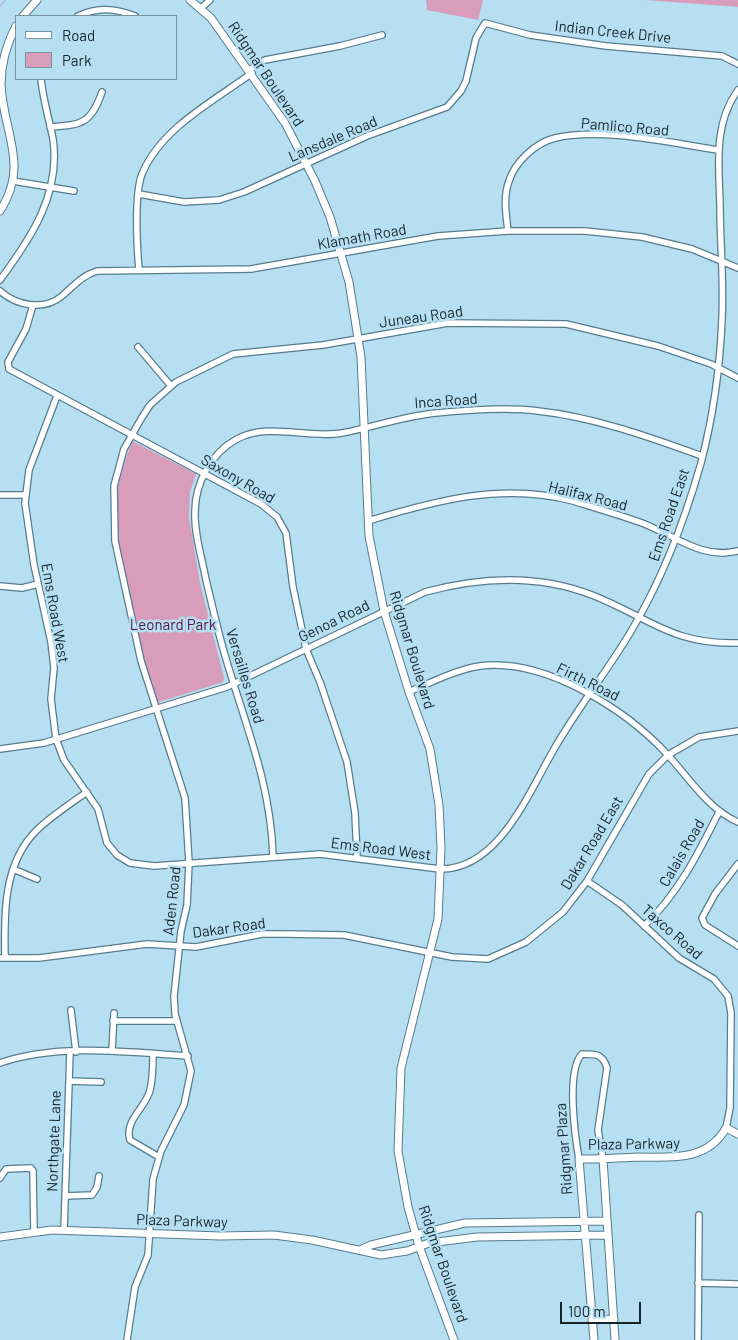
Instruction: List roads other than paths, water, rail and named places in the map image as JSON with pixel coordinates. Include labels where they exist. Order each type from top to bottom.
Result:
[{"type":"street","points":[[24,15],[37,0]]},
{"type":"street","name":"Ridgmar Boulevard","points":[[190,0],[201,8],[250,72],[285,123],[306,163],[330,217],[342,253],[358,339],[368,521],[384,611],[409,692],[430,749],[441,823],[437,928],[401,1068],[397,1128],[402,1176],[419,1246],[454,1340]]},
{"type":"street","points":[[201,8],[210,0]]},
{"type":"street","points":[[81,15],[101,9],[113,9],[132,15]]},
{"type":"street","name":"Indian Creek Drive","points":[[485,24],[530,35],[606,46],[722,56],[731,58],[738,64]]},
{"type":"street","name":"Lansdale Road","points":[[139,194],[184,202],[219,200],[244,192],[367,136],[429,114],[452,103],[466,81],[476,38],[485,24]]},
{"type":"street","points":[[0,211],[13,181],[15,164],[14,148],[4,105],[1,71],[9,40],[15,28]]},
{"type":"street","points":[[139,270],[139,194],[142,174],[158,148],[179,126],[266,60],[340,46],[382,35]]},
{"type":"street","points":[[0,280],[31,237],[40,220],[50,188],[54,151],[41,80]]},
{"type":"street","name":"Ems Road East","points":[[440,869],[459,868],[473,862],[491,849],[502,836],[588,694],[638,618],[677,540],[702,456],[718,368],[722,318],[718,150],[727,110],[738,90]]},
{"type":"street","points":[[50,127],[87,120],[96,110],[102,92]]},
{"type":"street","name":"Pamlico Road","points":[[508,231],[506,201],[512,174],[531,150],[552,139],[576,134],[628,137],[718,150]]},
{"type":"street","points":[[13,181],[74,191]]},
{"type":"street","name":"Klamath Road","points":[[33,305],[54,300],[86,274],[97,271],[251,270],[438,236],[508,231],[585,231],[642,237],[692,249],[721,259],[738,268]]},
{"type":"street","points":[[0,291],[15,300],[33,305]]},
{"type":"street","name":"Saxony Road","points":[[33,305],[26,329],[8,362],[8,367],[13,373],[269,509],[283,527],[306,649],[320,682],[347,762],[355,813],[357,857]]},
{"type":"street","name":"Juneau Road","points":[[132,435],[150,405],[171,386],[190,373],[233,354],[324,345],[448,323],[566,324],[658,346],[718,368],[738,378]]},
{"type":"street","points":[[138,347],[171,386]]},
{"type":"street","name":"Ems Road West","points":[[58,396],[29,470],[26,495],[27,529],[51,642],[54,668],[50,699],[56,739],[64,760],[98,809],[107,843],[117,855],[130,863],[143,866],[320,854],[357,857],[417,868],[440,869]]},
{"type":"street","name":"Inca Road","points":[[204,473],[226,446],[245,436],[272,431],[321,435],[342,433],[436,413],[535,410],[618,428],[702,456]]},
{"type":"street","name":"Aden Road","points":[[126,1340],[134,1287],[148,1255],[154,1179],[159,1157],[184,1105],[189,1090],[191,1071],[177,1021],[174,985],[187,905],[189,863],[185,798],[141,661],[115,541],[114,486],[121,458],[132,435]]},
{"type":"street","name":"Versailles Road","points":[[204,473],[198,488],[195,514],[210,598],[270,808],[273,857]]},
{"type":"street","name":"Halifax Road","points":[[368,521],[427,503],[476,495],[513,494],[571,501],[642,523],[706,552],[724,553],[738,551]]},
{"type":"street","points":[[0,495],[26,495]]},
{"type":"street","name":"Genoa Road","points":[[0,749],[56,739],[234,684],[424,592],[442,587],[502,580],[548,582],[594,596],[638,618],[691,640],[738,644]]},
{"type":"street","points":[[0,586],[22,588],[38,584]]},
{"type":"street","name":"Firth Road","points":[[409,692],[466,669],[502,665],[532,670],[588,694],[630,718],[668,755],[719,812]]},
{"type":"street","name":"Dakar Road East","points":[[431,952],[478,960],[488,959],[513,949],[545,928],[563,912],[587,881],[649,774],[668,755],[700,737],[738,730]]},
{"type":"street","points":[[2,958],[5,909],[12,869],[25,844],[37,830],[87,792]]},
{"type":"street","points":[[719,812],[738,822]]},
{"type":"street","name":"Calais Road","points":[[644,926],[671,897],[696,857],[719,812]]},
{"type":"street","points":[[738,864],[715,894],[702,918],[705,925],[738,946]]},
{"type":"street","points":[[12,869],[37,879]]},
{"type":"street","name":"Taxco Road","points":[[587,881],[622,905],[679,958],[714,979],[728,996],[731,1013],[730,1108],[726,1128]]},
{"type":"street","name":"Dakar Road","points":[[2,958],[39,958],[147,944],[212,945],[262,934],[344,935],[431,952]]},
{"type":"street","name":"Northgate Lane","points":[[64,1230],[69,1080],[73,1052],[71,1010]]},
{"type":"street","points":[[112,1051],[114,1013]]},
{"type":"street","points":[[113,1022],[177,1021]]},
{"type":"street","points":[[0,1063],[30,1056],[73,1052],[112,1051],[188,1056]]},
{"type":"street","points":[[153,1054],[151,1089],[130,1125],[128,1133],[130,1140],[159,1157]]},
{"type":"street","name":"Ridgmar Plaza","points":[[594,1340],[579,1159],[574,1126],[574,1090],[577,1059],[582,1054],[598,1054],[604,1059],[606,1068],[598,1130],[603,1159],[615,1340]]},
{"type":"street","points":[[69,1080],[101,1082]]},
{"type":"street","points":[[726,1128],[738,1134]]},
{"type":"street","name":"Plaza Parkway","points":[[579,1159],[684,1158],[709,1147],[719,1139],[726,1128]]},
{"type":"street","points":[[0,1178],[6,1169],[31,1168],[34,1171],[34,1232]]},
{"type":"street","points":[[65,1196],[92,1195],[95,1192],[99,1176]]},
{"type":"street","points":[[698,1340],[699,1215]]},
{"type":"street","name":"Plaza Parkway","points":[[362,1249],[416,1234],[465,1224],[607,1221]]},
{"type":"street","points":[[498,1223],[498,1236]]},
{"type":"street","name":"Plaza Parkway","points":[[0,1237],[64,1230],[151,1234],[274,1235],[362,1249],[381,1255],[477,1236],[608,1235]]},
{"type":"street","points":[[698,1284],[738,1284]]},
{"type":"street","points":[[592,1320],[614,1319]]},
{"type":"waterway","points":[[0,6],[5,0]]},
{"type":"park label","name":"Leonard Park","points":[[173,625]]}]
